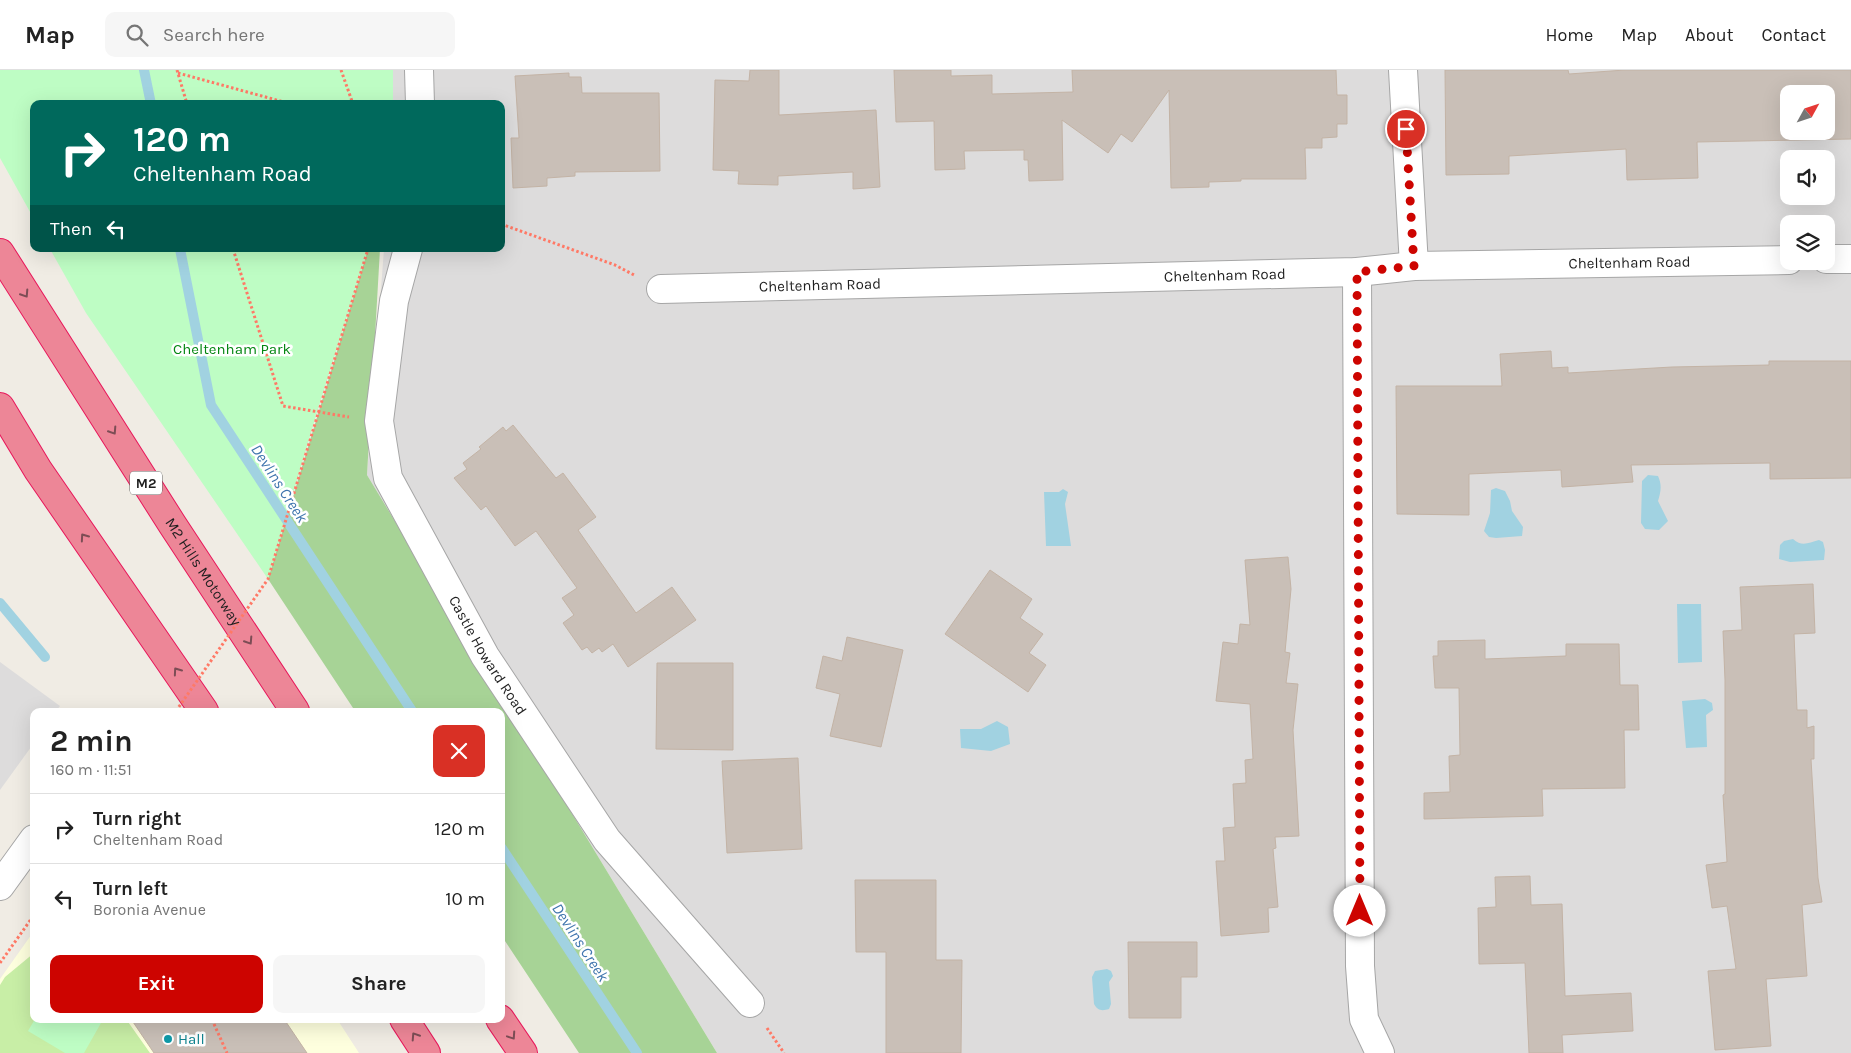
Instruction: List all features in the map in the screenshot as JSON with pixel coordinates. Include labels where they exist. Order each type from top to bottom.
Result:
[{"type":"highway","name":"M2 Hills Motorway","points":[[0,253],[161,508],[293,708]]},
{"type":"highway","points":[[0,408],[38,470],[202,708]]},
{"type":"highway","points":[[407,1023],[426,1053]]},
{"type":"highway","points":[[503,1023],[523,1053]]},
{"type":"street","points":[[419,70],[420,100]]},
{"type":"street","points":[[1403,70],[1414,266]]},
{"type":"street","name":"Castle Howard Road","points":[[407,252],[394,301],[379,421],[388,478],[485,656],[607,840],[750,1003]]},
{"type":"street","points":[[1835,259],[1851,259]]},
{"type":"street","name":"Cheltenham Road","points":[[661,289],[1357,272],[1414,266],[1780,260]]},
{"type":"street","points":[[1357,272],[1360,966],[1364,1019],[1380,1053]]},
{"type":"street","points":[[0,886],[30,845]]},
{"type":"path","points":[[341,70],[352,100]]},
{"type":"path","points":[[177,72],[186,100]]},
{"type":"path","points":[[177,72],[277,100]]},
{"type":"path","points":[[505,225],[615,265]]},
{"type":"path","points":[[234,252],[283,406],[379,421]]},
{"type":"path","points":[[178,708],[268,578],[367,252]]},
{"type":"path","points":[[0,963],[30,921]]},
{"type":"path","points":[[214,1024],[227,1053]]},
{"type":"shaded area","points":[[393,70],[1851,70],[1851,1053],[717,1053],[367,475],[384,252],[505,252],[505,100],[393,100]]},
{"type":"shaded area","points":[[0,662],[60,706],[58,708],[30,708],[30,749],[0,790]]},
{"type":"shaded area","points":[[30,937],[30,1023],[340,1023],[359,1053],[0,1053],[0,979]]},
{"type":"green space","points":[[0,70],[393,70],[393,100],[30,100],[30,212],[0,158]]},
{"type":"green space","name":"Cheltenham Park","points":[[52,252],[367,252],[317,412],[268,579],[86,313]]},
{"type":"green space","points":[[367,252],[380,252],[367,475],[717,1053],[579,1053],[505,941],[505,708],[353,708],[268,579]]},
{"type":"green space","points":[[30,956],[30,1023],[129,1023],[150,1053],[0,1053],[0,985],[5,977]]},
{"type":"green space","points":[[33,1023],[101,1023],[84,1053],[65,1053],[28,1031]]},
{"type":"water","points":[[1648,475],[1658,476],[1661,488],[1658,501],[1668,521],[1659,530],[1645,529],[1641,523],[1642,481]]},
{"type":"water","points":[[1496,488],[1505,491],[1512,511],[1523,527],[1522,536],[1496,538],[1489,537],[1484,531],[1490,513],[1491,490]]},
{"type":"water","points":[[1063,489],[1068,492],[1065,504],[1071,546],[1046,546],[1044,492],[1059,492]]},
{"type":"water","points":[[1793,539],[1802,544],[1819,540],[1823,542],[1825,550],[1824,560],[1790,562],[1779,559],[1780,545],[1784,541]]},
{"type":"water","points":[[1677,604],[1701,604],[1702,662],[1678,663]]},
{"type":"water","points":[[1705,699],[1712,703],[1713,710],[1706,715],[1707,747],[1686,748],[1682,701]]},
{"type":"water","points":[[997,721],[1008,727],[1010,744],[991,751],[961,748],[960,729],[981,729]]},
{"type":"water","points":[[1107,969],[1111,971],[1113,976],[1109,982],[1111,1004],[1109,1009],[1102,1010],[1094,1004],[1092,977],[1095,971]]},
{"type":"building","points":[[750,70],[779,70],[779,115],[876,110],[880,187],[853,189],[853,172],[778,176],[778,185],[738,184],[739,171],[713,170],[715,80],[749,81]]},
{"type":"building","points":[[894,70],[951,70],[951,76],[992,75],[992,94],[1073,92],[1072,70],[1336,70],[1337,95],[1347,95],[1347,124],[1337,124],[1337,137],[1322,138],[1322,148],[1305,148],[1306,179],[1241,179],[1241,181],[1209,182],[1209,187],[1171,188],[1169,90],[1132,142],[1121,134],[1108,153],[1062,120],[1063,180],[1029,181],[1028,160],[1024,160],[1024,150],[964,151],[965,169],[935,170],[934,121],[896,122]]},
{"type":"building","points":[[1445,70],[1568,70],[1569,74],[1625,70],[1851,70],[1851,139],[1835,139],[1835,85],[1780,85],[1780,140],[1800,140],[1697,142],[1698,178],[1627,180],[1626,149],[1509,156],[1509,174],[1446,175]]},
{"type":"building","points":[[569,73],[569,77],[581,77],[582,93],[659,93],[660,171],[575,172],[575,176],[547,178],[547,186],[513,188],[511,138],[519,138],[515,76]]},
{"type":"building","points":[[1551,351],[1552,368],[1568,367],[1568,373],[1672,367],[1769,365],[1769,361],[1851,361],[1851,478],[1770,479],[1770,463],[1631,465],[1633,482],[1562,487],[1561,470],[1469,474],[1469,515],[1397,514],[1396,386],[1502,386],[1500,354]]},
{"type":"building","points":[[513,425],[556,478],[563,473],[596,517],[578,530],[636,613],[672,587],[696,620],[628,667],[613,644],[602,652],[599,648],[592,653],[587,647],[582,650],[563,623],[574,615],[562,598],[577,588],[536,531],[515,546],[486,506],[481,510],[454,478],[467,469],[463,463],[481,449],[479,447],[503,427],[506,431]]},
{"type":"building","points":[[1288,557],[1291,589],[1285,652],[1290,653],[1286,683],[1298,684],[1293,730],[1299,836],[1275,837],[1276,848],[1273,849],[1278,907],[1268,908],[1269,932],[1221,936],[1216,861],[1225,861],[1223,828],[1235,827],[1233,784],[1246,783],[1245,760],[1253,759],[1250,704],[1216,701],[1223,642],[1238,644],[1240,624],[1250,625],[1245,560]]},
{"type":"building","points":[[990,570],[1032,599],[1020,618],[1043,634],[1029,653],[1046,665],[1028,692],[945,634]]},
{"type":"building","points":[[1813,584],[1815,633],[1794,634],[1797,710],[1807,710],[1807,728],[1814,726],[1814,759],[1811,759],[1818,878],[1822,902],[1802,905],[1807,976],[1766,979],[1771,1046],[1715,1050],[1708,971],[1736,969],[1727,906],[1712,908],[1706,865],[1727,862],[1723,795],[1725,794],[1725,680],[1723,631],[1742,630],[1740,587]]},
{"type":"building","points":[[847,637],[903,650],[881,747],[830,736],[840,694],[816,688],[823,656],[842,661]]},
{"type":"building","points":[[1485,640],[1485,659],[1566,656],[1566,644],[1619,644],[1620,685],[1638,685],[1639,730],[1624,730],[1625,788],[1542,789],[1543,816],[1424,819],[1424,793],[1450,792],[1449,756],[1460,755],[1459,688],[1435,688],[1433,656],[1438,656],[1438,641]]},
{"type":"building","points":[[657,663],[733,663],[733,750],[656,749]]},
{"type":"building","points":[[798,758],[802,849],[727,853],[722,761]]},
{"type":"building","points":[[1530,876],[1531,905],[1562,904],[1565,996],[1631,993],[1633,1031],[1562,1035],[1563,1053],[1529,1053],[1525,963],[1479,964],[1478,908],[1496,907],[1495,877]]},
{"type":"building","points":[[855,880],[936,880],[936,960],[962,960],[961,1053],[886,1053],[886,952],[856,952]]},
{"type":"building","points":[[1128,942],[1197,942],[1197,977],[1181,977],[1181,1018],[1129,1018]]},
{"type":"building","points":[[134,1023],[287,1023],[307,1053],[154,1053]]},
{"type":"waterway","name":"Devlins Creek","points":[[144,70],[150,100]]},
{"type":"waterway","name":"Devlins Creek","points":[[181,252],[211,405],[410,708]]},
{"type":"waterway","points":[[0,603],[45,657]]},
{"type":"waterway","name":"Devlins Creek","points":[[505,853],[637,1053]]},
{"type":"place","name":"Hall","points":[[168,1039]]},
{"type":"route","points":[[1360,911],[1357,272],[1414,266],[1406,129]]}]
